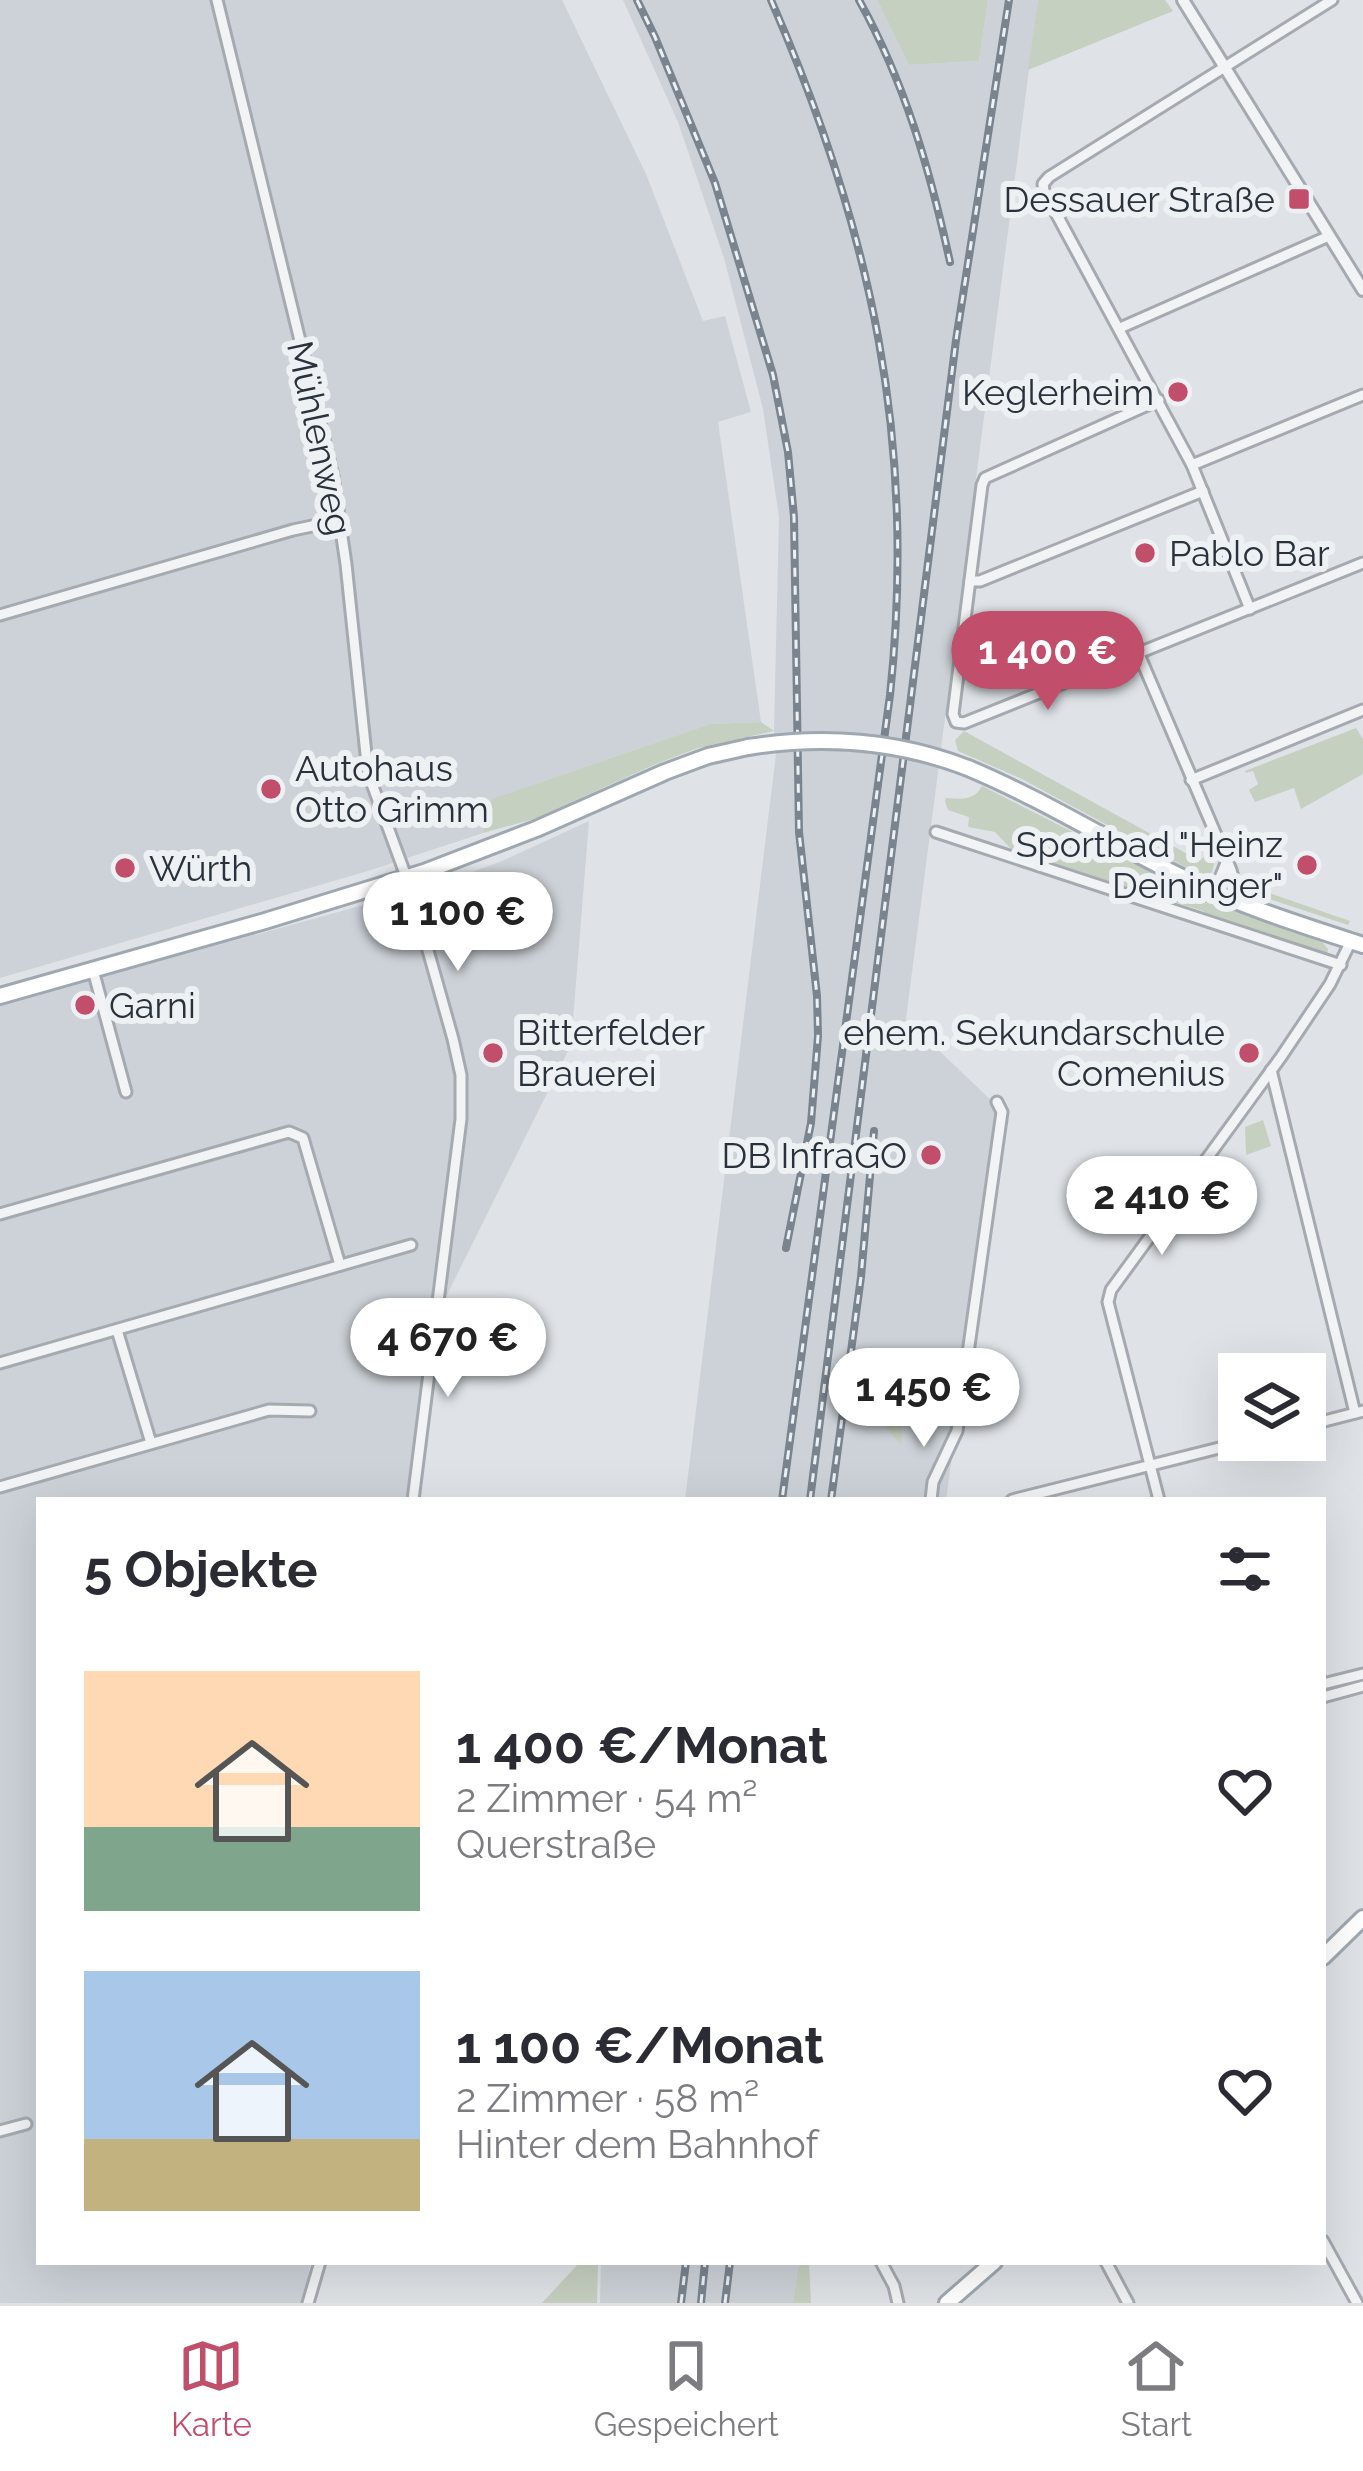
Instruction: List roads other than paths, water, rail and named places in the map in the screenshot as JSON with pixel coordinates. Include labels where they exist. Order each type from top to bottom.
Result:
[{"type":"main road","points":[[0,996],[406,878],[536,829],[686,764],[793,741],[905,748],[968,767],[1240,904],[1357,943]]},
{"type":"main road","points":[[1326,1955],[1363,1918]]},
{"type":"main road","points":[[946,2303],[990,2265]]},
{"type":"street","name":"Mühlenweg","points":[[217,0],[329,458],[368,772],[406,878],[457,1053],[462,1104],[412,1497]]},
{"type":"street","points":[[1183,0],[1363,290]]},
{"type":"street","points":[[1250,609],[1192,465],[1042,184],[1332,0]]},
{"type":"street","points":[[1120,328],[1329,236]]},
{"type":"street","points":[[1192,465],[1363,395]]},
{"type":"street","points":[[1159,400],[993,473],[982,485],[953,714],[956,722],[964,723],[1363,563]]},
{"type":"street","points":[[970,581],[980,581],[1203,491]]},
{"type":"street","points":[[0,615],[340,520]]},
{"type":"street","points":[[1138,652],[1236,884],[1240,904]]},
{"type":"street","points":[[1191,780],[1363,710]]},
{"type":"street","points":[[935,832],[1341,965]]},
{"type":"street","points":[[1208,889],[1220,878],[1226,863]]},
{"type":"street","points":[[1158,1497],[1108,1302],[1111,1290],[1357,943]]},
{"type":"street","points":[[93,970],[126,1092]]},
{"type":"street","points":[[1271,1070],[1359,1412],[1326,1421]]},
{"type":"street","points":[[931,1497],[933,1482],[957,1431],[1002,1112],[997,1102]]},
{"type":"street","points":[[0,1214],[289,1132],[303,1138],[340,1265]]},
{"type":"street","points":[[0,1363],[411,1244]]},
{"type":"street","points":[[117,1330],[152,1443]]},
{"type":"street","points":[[0,1486],[269,1409],[310,1411]]},
{"type":"street","points":[[1024,1497],[1218,1448]]},
{"type":"street","points":[[1326,1683],[1363,1674]]},
{"type":"street","points":[[1326,1695],[1363,1686]]},
{"type":"street","points":[[0,2131],[26,2124]]},
{"type":"street","points":[[1326,2246],[1358,2301]]},
{"type":"street","points":[[308,2303],[319,2265]]},
{"type":"street","points":[[883,2265],[898,2303]]},
{"type":"street","points":[[1108,2265],[1128,2303]]},
{"type":"railway","points":[[637,0],[715,183],[773,375],[788,452],[794,517],[799,832],[818,1036],[811,1123],[786,1248]]},
{"type":"railway","points":[[771,0],[836,171],[860,255],[891,425],[897,512],[890,695],[782,1497]]},
{"type":"railway","points":[[859,0],[890,63],[914,128],[950,262]]},
{"type":"railway","points":[[810,1497],[956,340],[1009,0]]},
{"type":"railway","points":[[831,1497],[861,1277],[874,1131]]},
{"type":"railway","points":[[681,2303],[686,2265]]},
{"type":"railway","points":[[701,2303],[705,2265]]},
{"type":"railway","points":[[725,2303],[730,2265]]},
{"type":"place","name":"Dessauer Straße","points":[[1299,199]]},
{"type":"place","name":"Keglerheim","points":[[1178,392]]},
{"type":"place","name":"Pablo Bar","points":[[1145,553]]},
{"type":"place","name":"Autohaus Otto Grimm","points":[[271,789]]},
{"type":"place","name":"Sportbad \"Heinz Deininger\"","points":[[1307,865]]},
{"type":"place","name":"Würth","points":[[125,868]]},
{"type":"place","name":"Garni","points":[[85,1005]]},
{"type":"place","name":"Bitterfelder Brauerei","points":[[493,1053]]},
{"type":"place","name":"ehem. Sekundarschule Comenius","points":[[1249,1053]]},
{"type":"place","name":"DB InfraGO","points":[[931,1155]]}]
